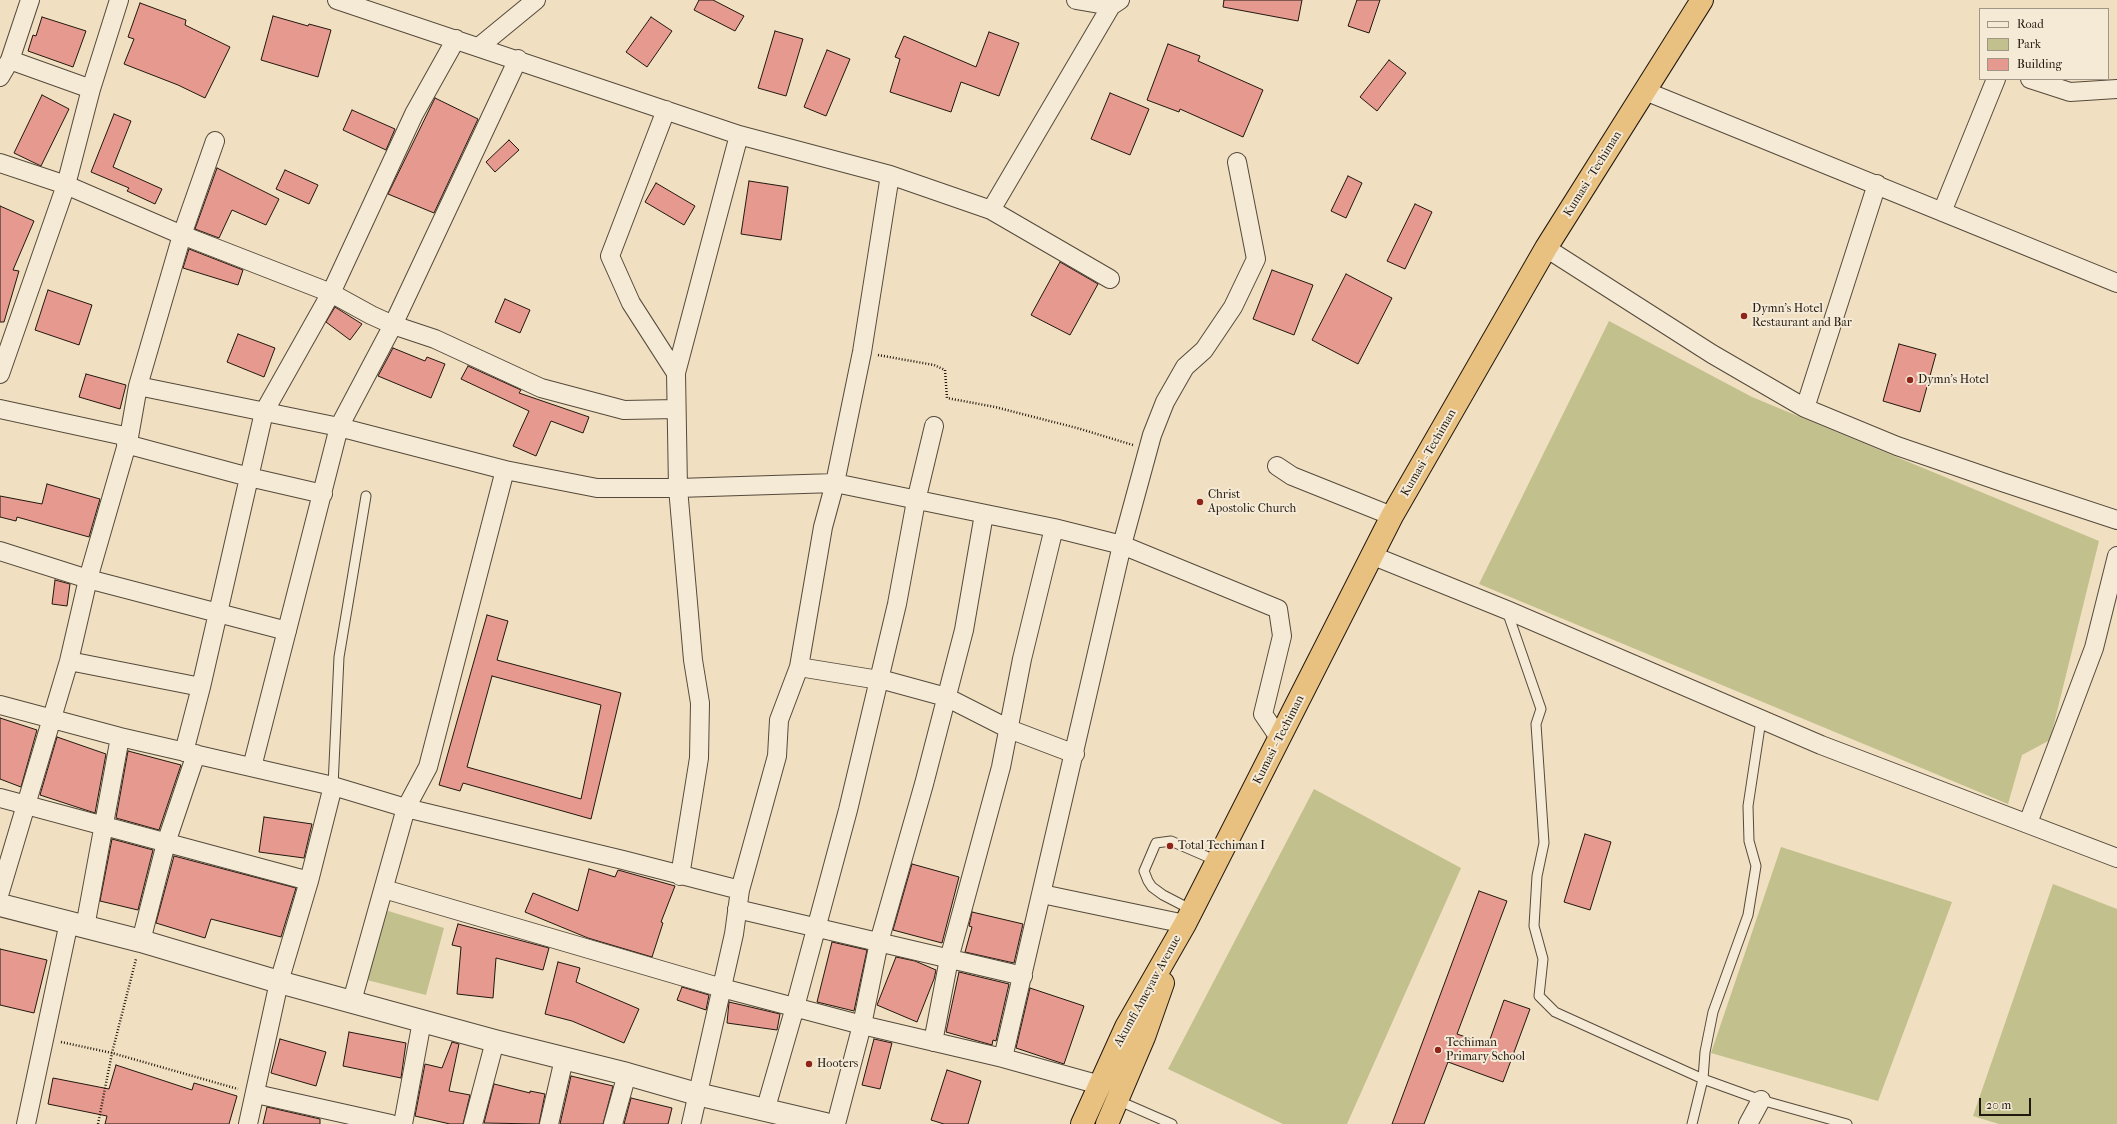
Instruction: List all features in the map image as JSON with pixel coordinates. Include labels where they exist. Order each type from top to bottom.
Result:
[{"type":"highway","name":"Kumasi - Techiman","points":[[1189,917],[1392,516],[1546,248],[1702,0]]},
{"type":"highway","name":"Akumfi Ameyaw Avenue","points":[[1082,1124],[1126,1027],[1189,917]]},
{"type":"highway","name":"Akumfi Ameyaw Avenue","points":[[1107,1124],[1144,1037],[1189,917]]},
{"type":"street","points":[[0,76],[10,60],[30,0]]},
{"type":"street","points":[[0,374],[66,185],[91,89],[119,0]]},
{"type":"street","points":[[337,0],[480,46],[738,135],[890,175],[992,210],[1110,279]]},
{"type":"street","points":[[480,46],[536,0]]},
{"type":"street","points":[[992,210],[1115,3],[1076,0]]},
{"type":"street","points":[[141,941],[190,753],[201,687],[264,412],[331,292],[414,114],[456,39]]},
{"type":"street","points":[[10,60],[91,89]]},
{"type":"street","points":[[252,767],[339,427],[393,325],[518,60]]},
{"type":"street","points":[[1942,212],[1996,80]]},
{"type":"street","points":[[2033,80],[2070,92],[2117,89]]},
{"type":"street","points":[[1645,91],[2117,282]]},
{"type":"street","points":[[666,110],[610,256],[631,303],[676,373]]},
{"type":"street","points":[[680,876],[699,758],[700,703],[693,660],[678,488],[676,373],[738,135]]},
{"type":"street","points":[[0,892],[24,806],[69,661],[88,579],[128,441],[138,386],[182,235],[215,141]]},
{"type":"street","points":[[1003,1058],[1075,754],[1122,545],[1148,450],[1165,402],[1185,367],[1204,350],[1233,307],[1256,259],[1237,162]]},
{"type":"street","points":[[0,163],[66,185],[182,235],[331,292],[371,315],[393,325],[435,339],[541,388],[624,410],[676,409]]},
{"type":"street","points":[[691,1124],[722,988],[740,890],[777,756],[779,720],[799,667],[823,527],[835,483],[862,352],[890,175]]},
{"type":"street","points":[[1805,408],[1877,184]]},
{"type":"street","points":[[1546,248],[1712,354],[1805,408],[1905,448],[2117,520]]},
{"type":"street","points":[[138,386],[339,427],[505,470],[597,488],[678,488],[835,483],[916,501],[1054,528],[1122,545],[1278,609],[1282,636],[1263,714],[1280,739]]},
{"type":"street","points":[[0,409],[128,441],[249,477],[323,494]]},
{"type":"street","points":[[765,1111],[816,928],[879,680],[897,604],[916,501],[934,426]]},
{"type":"street","points":[[1277,466],[1292,476],[1392,516]]},
{"type":"street","points":[[352,1001],[406,808],[428,767],[505,470]]},
{"type":"street","points":[[836,1124],[862,1025],[879,942],[964,630],[984,514]]},
{"type":"street","points":[[933,1042],[949,959],[999,774],[1022,660],[1054,528]]},
{"type":"street","points":[[0,551],[88,579],[217,614],[287,631]]},
{"type":"street","points":[[1371,555],[1507,610],[1821,745],[2117,858]]},
{"type":"street","points":[[2028,823],[2094,648],[2117,556]]},
{"type":"street","points":[[69,661],[201,687]]},
{"type":"street","points":[[799,667],[880,679],[946,696],[1009,729],[1075,754]]},
{"type":"street","points":[[0,705],[120,737],[333,786],[406,808],[740,890]]},
{"type":"street","points":[[26,1124],[44,1038],[77,924],[103,826],[120,737]]},
{"type":"street","points":[[252,1093],[279,982],[309,881],[333,786]]},
{"type":"street","points":[[0,798],[24,806],[309,881]]},
{"type":"street","points":[[384,889],[722,988],[862,1025],[1003,1058],[1100,1085]]},
{"type":"street","points":[[1042,894],[1189,917]]},
{"type":"street","points":[[0,905],[141,941],[422,1022],[627,1074],[697,1094],[825,1124]]},
{"type":"street","points":[[737,910],[1023,976]]},
{"type":"street","points":[[166,957],[271,987],[248,1124]]},
{"type":"street","points":[[403,1124],[422,1022]]},
{"type":"street","points":[[473,1124],[495,1041]]},
{"type":"street","points":[[549,1124],[564,1059]]},
{"type":"street","points":[[613,1124],[627,1074]]},
{"type":"street","points":[[252,1093],[392,1124]]},
{"type":"street","points":[[1748,1124],[1761,1100]]},
{"type":"lane","points":[[333,786],[339,657],[366,496]]},
{"type":"lane","points":[[1507,610],[1541,710],[1536,724],[1544,843],[1537,876],[1534,926],[1543,959],[1539,996],[1555,1012],[1703,1079],[1761,1100],[1847,1124]]},
{"type":"lane","points":[[1692,1124],[1703,1079],[1705,1052],[1714,1012],[1748,915],[1756,866],[1749,841],[1748,806],[1761,720]]},
{"type":"lane","points":[[1189,917],[1152,887],[1148,881],[1144,871],[1156,843],[1171,841],[1217,861]]},
{"type":"lane","points":[[1117,1100],[1172,1124]]},
{"type":"path","points":[[862,352],[934,365],[945,370],[946,398],[995,407],[1078,428],[1148,450]]},
{"type":"path","points":[[98,1124],[112,1053],[141,941]]},
{"type":"path","points":[[44,1038],[112,1053],[252,1093]]},
{"type":"green space","points":[[1609,321],[1752,397],[2099,541],[2050,740],[2022,755],[2008,804],[1479,584]]},
{"type":"green space","points":[[1314,789],[1461,868],[1347,1124],[1283,1124],[1168,1069]]},
{"type":"green space","points":[[1781,847],[1952,902],[1878,1101],[1711,1053]]},
{"type":"green space","points":[[2053,884],[2117,909],[2117,1124],[1999,1124],[1973,1116]]},
{"type":"green space","points":[[385,910],[444,928],[426,995],[363,979]]},
{"type":"building","points":[[699,0],[713,0],[744,16],[735,31],[694,10]]},
{"type":"building","points":[[1224,0],[1302,0],[1298,21],[1223,7]]},
{"type":"building","points":[[1357,0],[1380,0],[1369,33],[1348,26]]},
{"type":"building","points":[[140,3],[186,20],[185,25],[230,47],[205,98],[178,85],[124,64],[134,39],[128,37]]},
{"type":"building","points":[[273,16],[308,26],[309,24],[331,30],[318,77],[261,60]]},
{"type":"building","points":[[42,17],[86,31],[73,67],[28,51],[33,35],[36,36]]},
{"type":"building","points":[[651,17],[672,31],[647,67],[626,52]]},
{"type":"building","points":[[775,31],[803,39],[786,96],[758,88]]},
{"type":"building","points":[[989,32],[1019,43],[999,96],[961,82],[951,112],[890,92],[900,59],[895,57],[904,36],[976,67]]},
{"type":"building","points":[[1168,44],[1200,56],[1198,61],[1263,90],[1243,137],[1180,109],[1179,112],[1147,100]]},
{"type":"building","points":[[827,50],[850,59],[826,116],[804,107]]},
{"type":"building","points":[[1389,60],[1406,73],[1377,111],[1360,97]]},
{"type":"building","points":[[1110,93],[1149,109],[1130,155],[1091,139]]},
{"type":"building","points":[[42,95],[69,109],[41,166],[14,153]]},
{"type":"building","points":[[435,98],[478,119],[434,213],[388,194]]},
{"type":"building","points":[[352,110],[395,129],[386,150],[343,130]]},
{"type":"building","points":[[114,114],[131,121],[113,167],[162,189],[155,204],[127,191],[129,188],[91,172]]},
{"type":"building","points":[[509,140],[519,150],[495,172],[486,162]]},
{"type":"building","points":[[217,168],[279,199],[266,225],[232,210],[219,238],[195,229]]},
{"type":"building","points":[[285,170],[318,185],[309,204],[276,189]]},
{"type":"building","points":[[1348,176],[1362,183],[1346,218],[1331,211]]},
{"type":"building","points":[[749,181],[788,187],[781,240],[741,234]]},
{"type":"building","points":[[656,183],[695,206],[684,225],[645,202]]},
{"type":"building","points":[[1415,204],[1432,212],[1405,269],[1387,261]]},
{"type":"building","points":[[0,206],[34,221],[13,270],[19,271],[4,322],[0,322]]},
{"type":"building","points":[[189,249],[243,270],[238,285],[183,268]]},
{"type":"building","points":[[1060,262],[1098,284],[1070,335],[1031,315]]},
{"type":"building","points":[[1272,270],[1313,285],[1294,335],[1253,319]]},
{"type":"building","points":[[1346,274],[1392,298],[1358,364],[1312,340]]},
{"type":"building","points":[[48,290],[92,305],[79,345],[35,330]]},
{"type":"building","points":[[505,299],[530,310],[520,333],[495,322]]},
{"type":"building","points":[[335,307],[362,324],[350,340],[326,322]]},
{"type":"building","points":[[238,334],[275,348],[264,377],[227,362]]},
{"type":"building","points":[[1899,344],[1936,354],[1920,412],[1883,401]]},
{"type":"building","points":[[393,348],[425,361],[427,357],[445,364],[431,398],[378,376]]},
{"type":"building","points":[[468,366],[521,390],[519,393],[589,417],[583,433],[551,421],[536,456],[513,446],[529,411],[461,379]]},
{"type":"building","points":[[86,374],[126,385],[120,409],[79,397]]},
{"type":"building","points":[[47,484],[100,499],[89,537],[17,517],[16,521],[0,517],[0,496],[42,504]]},
{"type":"building","points":[[55,580],[70,584],[67,606],[52,604]]},
{"type":"building","points":[[487,615],[508,621],[497,660],[621,693],[591,819],[463,783],[460,791],[439,785]],"holes":[[[492,676],[601,705],[581,799],[467,767]]]},
{"type":"building","points":[[0,718],[37,730],[21,787],[0,779]]},
{"type":"building","points":[[57,737],[106,754],[95,813],[40,795]]},
{"type":"building","points":[[128,751],[181,765],[159,830],[116,818]]},
{"type":"building","points":[[264,817],[312,824],[304,858],[259,852]]},
{"type":"building","points":[[1585,834],[1611,842],[1590,910],[1564,902]]},
{"type":"building","points":[[112,839],[153,850],[138,910],[100,901]]},
{"type":"building","points":[[174,856],[296,888],[281,937],[211,919],[205,938],[156,923]]},
{"type":"building","points":[[912,864],[959,877],[942,943],[893,930]]},
{"type":"building","points":[[589,869],[615,877],[618,870],[675,886],[661,922],[663,923],[652,957],[588,938],[525,912],[533,893],[578,911]]},
{"type":"building","points":[[1479,891],[1507,901],[1457,1034],[1488,1045],[1504,1000],[1530,1009],[1503,1082],[1448,1062],[1424,1124],[1392,1124]]},
{"type":"building","points":[[972,912],[1023,924],[1014,963],[965,952],[972,927],[969,926]]},
{"type":"building","points":[[458,924],[549,948],[543,970],[496,958],[493,998],[457,994],[461,947],[452,945]]},
{"type":"building","points":[[832,942],[867,950],[854,1011],[817,1002]]},
{"type":"building","points":[[0,949],[47,960],[34,1013],[0,1005]]},
{"type":"building","points":[[896,957],[915,961],[936,970],[934,979],[917,1022],[877,1005]]},
{"type":"building","points":[[558,962],[580,968],[576,982],[639,1009],[624,1043],[572,1021],[545,1014]]},
{"type":"building","points":[[959,972],[1009,984],[996,1041],[993,1040],[992,1045],[946,1032]]},
{"type":"building","points":[[682,987],[709,995],[706,1010],[677,1000]]},
{"type":"building","points":[[1030,988],[1084,1006],[1064,1064],[1016,1048]]},
{"type":"building","points":[[729,1002],[780,1014],[777,1030],[727,1023]]},
{"type":"building","points":[[349,1032],[406,1043],[401,1078],[343,1066]]},
{"type":"building","points":[[280,1039],[326,1052],[316,1086],[271,1073]]},
{"type":"building","points":[[874,1039],[892,1043],[880,1089],[862,1085]]},
{"type":"building","points":[[452,1042],[459,1044],[449,1091],[470,1095],[463,1124],[450,1124],[415,1116],[425,1064],[442,1068]]},
{"type":"building","points":[[116,1065],[192,1090],[194,1083],[237,1096],[229,1124],[105,1124],[107,1116],[48,1104],[53,1078],[109,1089]]},
{"type":"building","points":[[947,1070],[981,1081],[968,1124],[944,1124],[931,1120]]},
{"type":"building","points":[[571,1076],[613,1086],[603,1124],[560,1124]]},
{"type":"building","points":[[494,1084],[530,1093],[530,1091],[545,1094],[539,1124],[484,1123]]},
{"type":"building","points":[[631,1098],[672,1108],[668,1124],[624,1124]]},
{"type":"building","points":[[267,1107],[320,1119],[320,1124],[263,1124]]},
{"type":"place","name":"Dymn's Hotel Restaurant and Bar","points":[[1744,316]]},
{"type":"place","name":"Dymn's Hotel","points":[[1910,380]]},
{"type":"place","name":"Christ Apostolic Church","points":[[1200,502]]},
{"type":"place","name":"Total Techiman I","points":[[1170,846]]},
{"type":"place","name":"Techiman Primary School","points":[[1438,1050]]},
{"type":"place","name":"Hooters","points":[[809,1064]]}]
